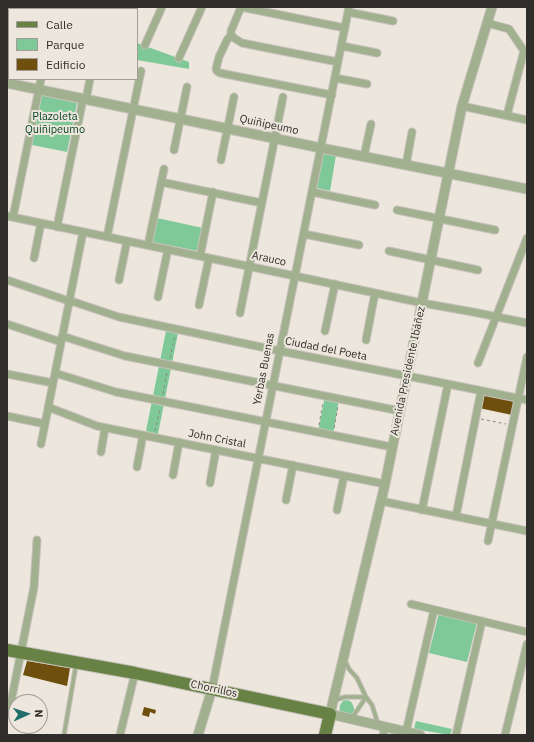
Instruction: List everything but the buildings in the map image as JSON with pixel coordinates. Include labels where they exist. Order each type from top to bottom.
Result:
[{"type":"main road","name":"Chorrillos","points":[[7,650],[135,673],[330,714]]},
{"type":"main road","name":"Avenida Presidente Ibáñez","points":[[325,735],[330,714]]},
{"type":"street","points":[[145,45],[162,7]]},
{"type":"street","points":[[179,58],[202,7]]},
{"type":"street","points":[[332,95],[220,73],[216,68],[219,57],[231,35],[231,31],[241,7],[345,28]]},
{"type":"street","name":"Avenida Presidente Ibáñez","points":[[330,714],[385,484],[462,106],[492,7]]},
{"type":"street","points":[[349,10],[393,21]]},
{"type":"street","name":"Yerbas Buenas","points":[[198,735],[212,689],[349,10]]},
{"type":"street","points":[[487,24],[509,29],[524,51],[507,115]]},
{"type":"street","points":[[231,35],[242,43],[338,62]]},
{"type":"street","points":[[342,46],[377,53]]},
{"type":"street","points":[[107,237],[141,71]]},
{"type":"street","points":[[335,78],[367,84]]},
{"type":"street","points":[[10,217],[42,80]]},
{"type":"street","points":[[57,227],[90,80]]},
{"type":"street","name":"Quiñipeumo","points":[[7,83],[527,189]]},
{"type":"street","points":[[174,150],[186,87]]},
{"type":"street","points":[[240,313],[283,96]]},
{"type":"street","points":[[221,160],[234,97]]},
{"type":"street","points":[[462,106],[527,120]]},
{"type":"street","points":[[364,156],[371,124]]},
{"type":"street","points":[[406,164],[412,132]]},
{"type":"street","points":[[148,245],[164,169]]},
{"type":"street","points":[[161,182],[262,202]]},
{"type":"street","points":[[200,256],[213,192]]},
{"type":"street","points":[[312,192],[375,205]]},
{"type":"street","points":[[397,210],[495,230]]},
{"type":"street","name":"Arauco","points":[[10,217],[422,303],[527,323]]},
{"type":"street","points":[[34,258],[41,223]]},
{"type":"street","points":[[40,444],[83,232]]},
{"type":"street","points":[[304,234],[359,245]]},
{"type":"street","points":[[478,363],[527,238]]},
{"type":"street","points":[[119,280],[127,241]]},
{"type":"street","points":[[158,297],[168,249]]},
{"type":"street","points":[[389,251],[478,270]]},
{"type":"street","points":[[199,305],[209,258]]},
{"type":"street","name":"Ciudad del Poeta","points":[[7,280],[119,317],[280,351],[527,400]]},
{"type":"street","points":[[325,331],[335,284]]},
{"type":"street","points":[[366,340],[375,293]]},
{"type":"street","points":[[7,324],[116,354],[400,410]]},
{"type":"street","points":[[488,541],[527,357]]},
{"type":"street","points":[[55,372],[107,390],[392,447]]},
{"type":"street","points":[[7,374],[53,383]]},
{"type":"street","points":[[422,510],[448,384]]},
{"type":"street","points":[[456,516],[481,391]]},
{"type":"street","name":"John Cristal","points":[[48,407],[105,428],[385,484]]},
{"type":"street","points":[[7,416],[45,424]]},
{"type":"street","points":[[101,452],[105,428]]},
{"type":"street","points":[[137,468],[143,435]]},
{"type":"street","points":[[173,475],[179,442]]},
{"type":"street","points":[[210,483],[216,450]]},
{"type":"street","points":[[286,500],[293,465]]},
{"type":"street","points":[[337,510],[344,476]]},
{"type":"street","points":[[381,501],[492,524],[527,529]]},
{"type":"street","points":[[13,694],[34,587],[37,540]]},
{"type":"street","points":[[411,604],[527,632]]},
{"type":"street","points":[[406,732],[434,610]]},
{"type":"street","points":[[456,735],[482,621]]},
{"type":"street","points":[[505,735],[527,644]]},
{"type":"street","points":[[120,735],[135,673]]},
{"type":"street","name":"Chorrillos","points":[[330,714],[352,719],[382,729],[420,735]]},
{"type":"lane","points":[[344,656],[349,669],[357,678],[366,697],[372,705],[382,729]]},
{"type":"lane","points":[[64,735],[77,662]]},
{"type":"lane","points":[[333,700],[345,697],[366,697]]},
{"type":"lane","points":[[352,719],[366,697]]},
{"type":"path","points":[[154,437],[176,329]]},
{"type":"path","points":[[318,432],[325,396]]},
{"type":"path","points":[[333,435],[340,399]]},
{"type":"path","points":[[476,418],[512,426]]},
{"type":"green space","points":[[138,43],[189,62],[189,69],[138,60]]},
{"type":"green space","name":"Plazoleta Quiñipeumo","points":[[42,95],[77,103],[67,152],[32,145]]},
{"type":"green space","points":[[323,153],[336,155],[330,191],[317,188]]},
{"type":"green space","points":[[157,218],[203,228],[198,251],[152,242]]},
{"type":"green space","points":[[166,331],[178,333],[158,434],[146,431]]},
{"type":"green space","points":[[325,396],[339,399],[333,435],[318,432]]},
{"type":"green space","points":[[439,613],[477,622],[467,662],[429,653]]},
{"type":"green space","points":[[346,700],[352,703],[354,708],[352,715],[339,714],[340,705]]},
{"type":"green space","points":[[416,721],[452,729],[450,735],[414,729]]}]
